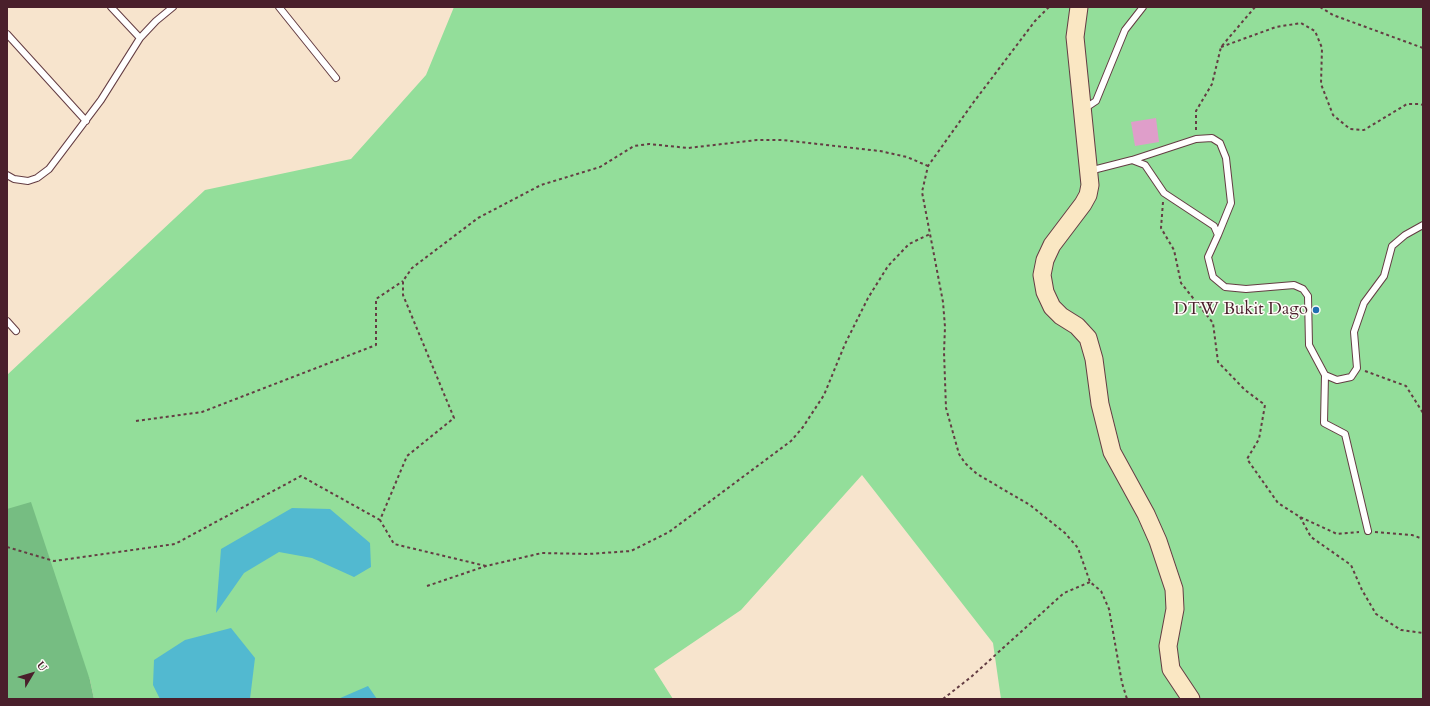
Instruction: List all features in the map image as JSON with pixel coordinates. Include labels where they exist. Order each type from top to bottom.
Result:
[{"type":"street","points":[[1079,7],[1075,37],[1090,185],[1088,195],[1083,204],[1052,245],[1045,260],[1042,275],[1045,292],[1052,307],[1061,316],[1077,326],[1088,338],[1094,359],[1100,404],[1112,452],[1146,514],[1158,542],[1174,589],[1175,609],[1168,646],[1171,669],[1191,699]]},
{"type":"lane","points":[[111,7],[140,38]]},
{"type":"lane","points":[[7,175],[14,179],[28,181],[37,178],[49,169],[101,100],[140,38],[156,21],[173,7]]},
{"type":"lane","points":[[279,7],[336,78]]},
{"type":"lane","points":[[1083,110],[1096,101],[1125,30],[1144,7]]},
{"type":"lane","points":[[7,34],[86,121]]},
{"type":"lane","points":[[1089,171],[1132,160],[1196,139],[1212,138],[1220,143],[1226,158],[1231,203],[1208,257],[1213,277],[1225,287],[1246,289],[1294,285],[1303,289],[1308,296],[1309,346],[1325,375],[1324,423],[1345,434],[1368,531]]},
{"type":"lane","points":[[1132,160],[1145,165],[1164,193],[1214,226],[1218,235]]},
{"type":"lane","points":[[1325,375],[1337,380],[1351,377],[1357,368],[1354,332],[1364,303],[1384,276],[1392,246],[1405,235],[1423,225]]},
{"type":"lane","points":[[7,321],[16,331]]},
{"type":"path","points":[[1049,7],[1035,22],[973,103],[928,166],[922,192],[943,302],[945,327],[944,352],[946,408],[959,454],[964,463],[977,474],[1030,504],[1065,533],[1078,548],[1090,582],[1101,592],[1109,609],[1122,683],[1127,699]]},
{"type":"path","points":[[1196,139],[1196,111],[1212,84],[1221,46],[1255,7]]},
{"type":"path","points":[[1320,7],[1333,16],[1423,48]]},
{"type":"path","points":[[1221,46],[1276,27],[1301,23],[1315,31],[1322,48],[1321,84],[1333,115],[1350,129],[1364,130],[1406,104],[1423,105]]},
{"type":"path","points":[[136,422],[202,412],[376,345],[376,299],[403,281],[412,268],[478,218],[541,185],[600,167],[634,146],[649,144],[688,148],[757,140],[782,140],[880,151],[907,157],[928,166]]},
{"type":"path","points":[[1164,193],[1161,228],[1174,250],[1181,283],[1213,323],[1218,362],[1245,390],[1265,405],[1258,439],[1247,459],[1278,502],[1300,517],[1337,534],[1368,531],[1412,535],[1423,539]]},
{"type":"path","points":[[427,586],[486,566],[542,554],[588,554],[631,551],[669,532],[785,446],[804,427],[824,395],[845,344],[868,298],[888,266],[909,244],[930,234]]},
{"type":"path","points":[[380,520],[407,456],[454,418],[403,295],[403,281]]},
{"type":"path","points":[[1357,368],[1406,386],[1423,413]]},
{"type":"path","points":[[7,547],[54,561],[175,544],[301,476],[380,520],[394,544],[486,566]]},
{"type":"path","points":[[1300,517],[1311,537],[1351,565],[1362,590],[1376,614],[1401,630],[1423,633]]},
{"type":"path","points":[[943,699],[971,677],[1064,593],[1090,582]]},
{"type":"green space","points":[[454,7],[1423,7],[1423,699],[1001,699],[993,643],[862,475],[741,610],[654,669],[673,699],[94,699],[90,680],[7,509],[7,375],[205,190],[351,159],[426,75]]},
{"type":"green space","points":[[31,502],[90,680],[94,699],[7,699],[7,509]]},
{"type":"water","points":[[292,508],[330,509],[370,543],[371,567],[354,577],[312,558],[279,552],[244,573],[216,613],[221,549]]},
{"type":"water","points":[[231,628],[255,658],[250,699],[160,699],[153,685],[154,660],[185,640]]},
{"type":"water","points":[[368,686],[377,699],[338,699]]},
{"type":"building","points":[[1156,118],[1159,142],[1135,146],[1131,122]]},
{"type":"place","name":"DTW Bukit Dago","points":[[1316,310]]}]
